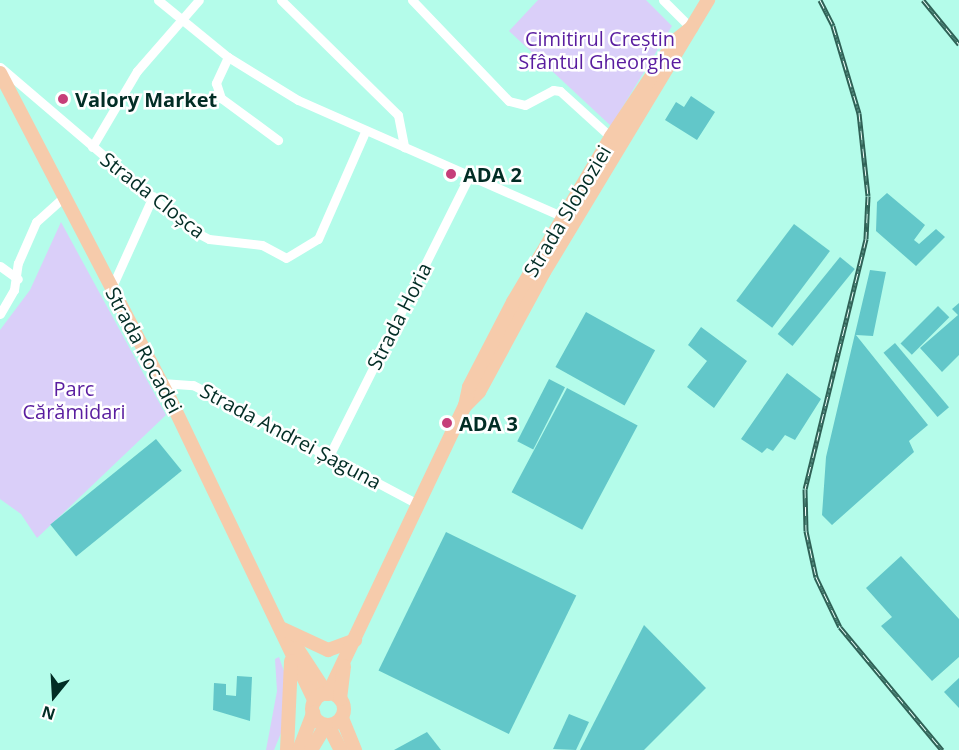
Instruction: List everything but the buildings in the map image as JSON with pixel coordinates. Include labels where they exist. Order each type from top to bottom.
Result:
[{"type":"main road","name":"Strada Sloboziei","points":[[332,696],[416,503],[465,406],[475,376],[675,41],[691,28],[708,0]]},
{"type":"main road","name":"Strada Rocadei","points":[[0,73],[162,383],[284,629],[314,707]]},
{"type":"main road","name":"Strada Rocadei","points":[[284,629],[332,696]]},
{"type":"main road","points":[[284,629],[328,650],[356,640]]},
{"type":"main road","points":[[284,629],[293,677],[287,750]]},
{"type":"main road","points":[[299,750],[314,707],[332,696],[355,750]]},
{"type":"main road","points":[[314,707],[327,725],[340,750]]},
{"type":"main road","points":[[311,750],[327,725],[342,718]]},
{"type":"street","points":[[158,0],[180,21],[228,57],[298,100],[365,132],[569,219]]},
{"type":"street","points":[[92,147],[137,71],[199,0]]},
{"type":"street","points":[[281,0],[398,116],[404,147]]},
{"type":"street","points":[[412,0],[509,101],[525,105],[553,90],[561,91],[617,141]]},
{"type":"street","points":[[663,0],[691,28]]},
{"type":"street","points":[[228,57],[216,90],[278,140]]},
{"type":"street","name":"Strada Cloșca","points":[[0,67],[92,147],[201,236],[262,245],[294,258],[318,239],[327,224],[365,132]]},
{"type":"street","name":"Strada Horia","points":[[329,456],[469,176]]},
{"type":"street","points":[[111,289],[153,196]]},
{"type":"street","points":[[0,314],[18,279],[18,263],[36,222],[64,197]]},
{"type":"street","points":[[0,266],[18,279]]},
{"type":"street","name":"Strada Andrei Șaguna","points":[[162,383],[193,385],[416,503]]},
{"type":"green space","name":"Cimitirul Creștin Sfântul Gheorghe","points":[[538,0],[646,0],[672,26],[611,126],[509,31]]},
{"type":"green space","name":"Parc Cărămidari","points":[[61,222],[166,415],[37,538],[21,514],[0,499],[0,330],[30,290]]},
{"type":"green space","points":[[279,657],[286,677],[281,733],[274,750],[266,750],[277,691],[275,659]]},
{"type":"railway","points":[[820,0],[833,26],[859,113],[868,196],[866,239],[805,489],[806,531],[816,577],[840,627],[942,750]]},
{"type":"railway","points":[[923,0],[959,44]]},
{"type":"place","name":"Valory Market","points":[[63,99]]},
{"type":"place","name":"ADA 2","points":[[451,174]]},
{"type":"place","name":"ADA 3","points":[[447,423]]}]
